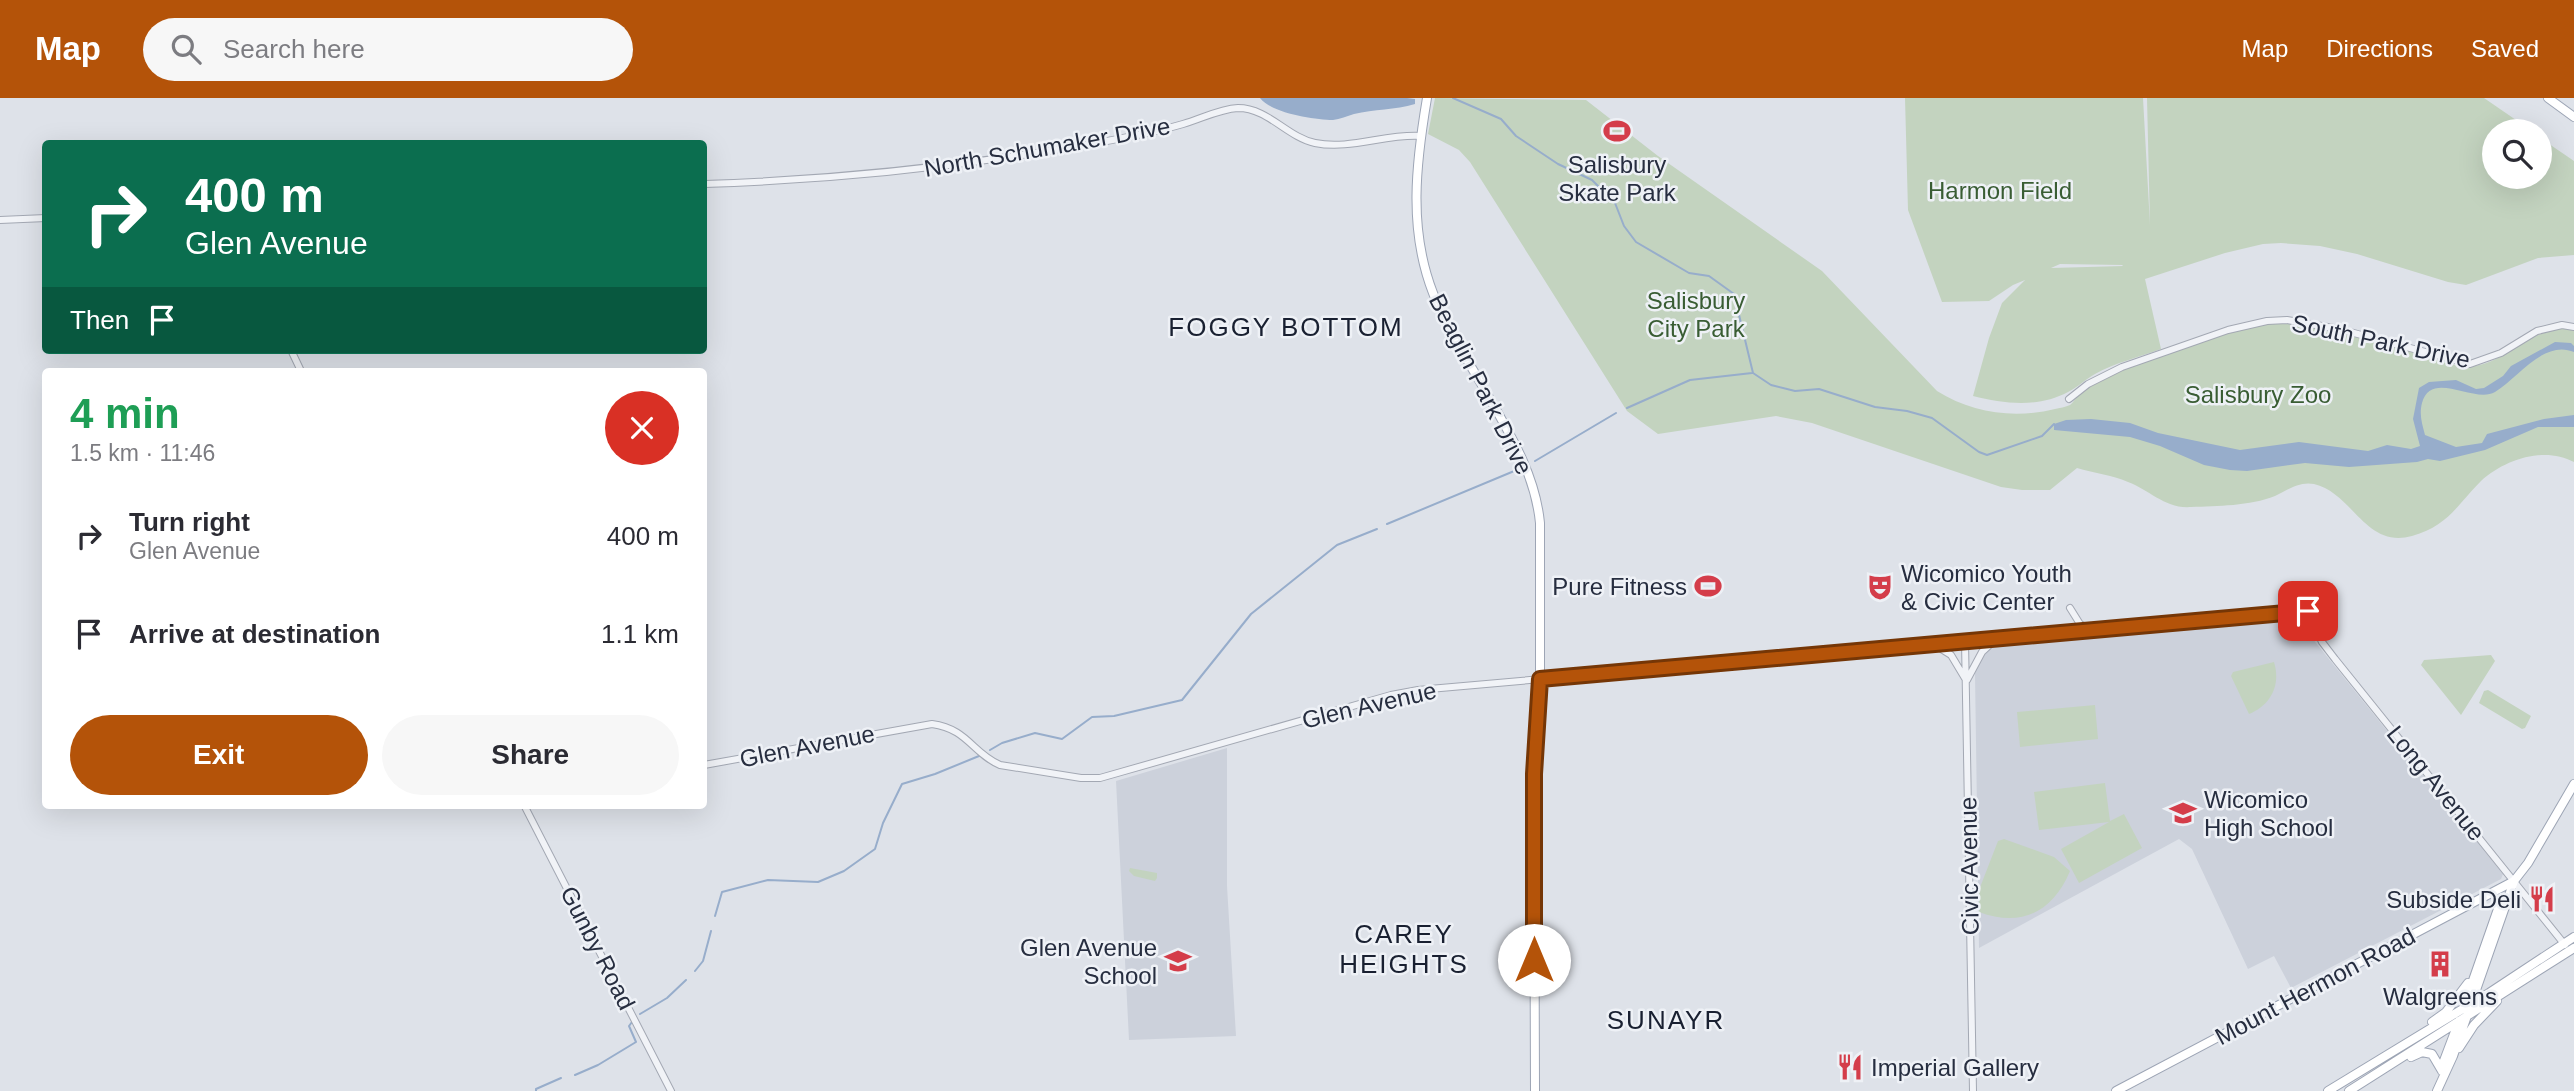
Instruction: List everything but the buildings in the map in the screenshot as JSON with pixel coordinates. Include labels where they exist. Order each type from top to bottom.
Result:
[{"type":"main road","points":[[2548,98],[2574,117]]},
{"type":"main road","name":"Beaglin Park Drive","points":[[1427,100],[1420,136],[1416,201],[1420,245],[1429,284],[1452,333],[1517,447],[1536,498],[1541,523],[1540,679],[1534,774],[1535,1091]]},
{"type":"main road","points":[[2443,1074],[2442,1066],[2514,881],[2528,863],[2574,785]]},
{"type":"main road","name":"Mount Hermon Road","points":[[2116,1091],[2514,881]]},
{"type":"main road","points":[[2483,897],[2494,900],[2499,906]]},
{"type":"main road","points":[[2472,1003],[2499,906],[2507,898]]},
{"type":"main road","points":[[2415,1037],[2507,992],[2569,948],[2574,937]]},
{"type":"main road","points":[[2478,975],[2488,987],[2569,948]]},
{"type":"main road","points":[[2328,1091],[2415,1037],[2446,1012],[2478,975]]},
{"type":"main road","points":[[2349,1091],[2463,1015],[2472,1003],[2516,975]]},
{"type":"main road","points":[[2437,1091],[2453,1056],[2474,1025],[2507,992]]},
{"type":"main road","points":[[2453,1056],[2463,1015]]},
{"type":"main road","points":[[2376,1073],[2422,1052],[2435,1057],[2443,1074]]},
{"type":"street","name":"North Schumaker Drive","points":[[707,184],[887,172],[1044,151],[1129,138],[1229,109],[1252,109],[1308,141],[1319,143],[1352,144],[1394,136],[1420,136]]},
{"type":"street","points":[[0,220],[42,218]]},
{"type":"street","name":"South Park Drive","points":[[2069,399],[2088,384],[2122,368],[2228,330],[2267,321],[2287,320],[2339,329],[2470,365],[2501,353],[2537,331],[2562,325],[2574,327]]},
{"type":"street","points":[[2070,608],[2080,624],[2094,631]]},
{"type":"street","name":"Glen Avenue","points":[[707,764],[932,724],[958,732],[1000,765],[1081,778],[1100,778],[1400,693],[2308,611]]},
{"type":"street","name":"Long Avenue","points":[[2308,611],[2322,642],[2569,948]]},
{"type":"street","points":[[2286,613],[2300,618],[2322,642]]},
{"type":"street","points":[[1966,681],[1982,652],[1997,638]]},
{"type":"street","name":"Civic Avenue","points":[[1965,641],[1973,1091]]},
{"type":"street","points":[[1933,644],[1951,655],[1966,681]]},
{"type":"street","name":"Gunby Road","points":[[525,809],[671,1091]]},
{"type":"shaded area","name":"Wicomico High School","points":[[2291,619],[2299,622],[2503,874],[2501,879],[2291,988],[2274,956],[2248,969],[2192,849],[2179,839],[1979,948],[1975,673],[1988,650],[1995,645]]},
{"type":"shaded area","name":"Glen Avenue School","points":[[1227,748],[1227,886],[1236,1036],[1129,1040],[1116,781]]},
{"type":"green space","name":"Salisbury City Park","points":[[1435,98],[1586,100],[1658,156],[1822,271],[1937,391],[1979,409],[2024,414],[2065,407],[2086,387],[2116,372],[2216,336],[2259,324],[2296,323],[2337,330],[2443,362],[2465,366],[2486,363],[2546,330],[2559,328],[2574,330],[2574,462],[2551,455],[2513,461],[2481,481],[2451,514],[2435,527],[2412,536],[2396,538],[2382,535],[2327,489],[2309,483],[2255,502],[2182,507],[2165,502],[2136,485],[2077,468],[2050,490],[2001,487],[1812,423],[1776,416],[1658,434],[1627,411],[1470,162],[1459,150],[1428,134]]},
{"type":"green space","name":"Harmon Field","points":[[1905,98],[2143,98],[2150,225],[2147,98],[2484,98],[2515,119],[2482,119],[2482,189],[2552,189],[2552,146],[2574,161],[2574,255],[2538,258],[2466,285],[2320,246],[2263,244],[2225,253],[2145,279],[2161,349],[2103,370],[2072,390],[2045,400],[2021,403],[1973,396],[2002,303],[2025,280],[1989,301],[1942,302],[1908,210]],"holes":[[[2060,264],[2123,266],[2051,268]]]},
{"type":"green space","points":[[2491,655],[2495,661],[2461,715],[2421,665],[2424,660]]},
{"type":"green space","points":[[2274,662],[2276,679],[2272,693],[2263,705],[2249,714],[2231,676],[2233,672]]},
{"type":"green space","points":[[2488,690],[2531,716],[2525,728],[2522,729],[2479,703],[2484,691]]},
{"type":"green space","points":[[2095,705],[2098,739],[2020,747],[2017,712]]},
{"type":"green space","points":[[2105,783],[2110,821],[2124,814],[2142,848],[2079,883],[2061,849],[2109,822],[2039,830],[2034,792]]},
{"type":"green space","points":[[2004,839],[2054,857],[2070,871],[2055,897],[2034,913],[2022,917],[1994,917],[1979,912],[1979,890],[1998,841]]},
{"type":"green space","points":[[1130,868],[1157,873],[1157,878],[1155,881],[1134,876],[1129,871]]},
{"type":"water","points":[[1260,98],[1407,98],[1415,99],[1415,104],[1362,112],[1333,120],[1283,112]]},
{"type":"water","points":[[2555,342],[2571,343],[2574,352],[2563,349],[2542,355],[2495,392],[2486,395],[2444,388],[2427,393],[2422,403],[2422,423],[2425,435],[2456,447],[2482,443],[2487,434],[2544,419],[2574,415],[2574,427],[2538,427],[2485,450],[2440,461],[2428,459],[2349,467],[2305,463],[2247,471],[2230,470],[2204,465],[2160,446],[2130,437],[2054,430],[2054,424],[2066,420],[2091,419],[2130,423],[2158,433],[2240,450],[2299,442],[2368,451],[2387,445],[2411,449],[2420,446],[2413,419],[2419,388],[2429,382],[2456,380],[2476,389],[2484,388],[2503,376],[2511,366]]},
{"type":"waterway","points":[[1453,98],[1501,119],[1516,136],[1558,164],[1592,180],[1615,203],[1624,226],[1636,242],[1689,273],[1709,276],[1734,294],[1753,373],[1771,385],[1795,391],[1819,389],[1875,407],[1907,411],[1932,418],[1987,455],[2042,436],[2054,424]]},
{"type":"waterway","points":[[1627,408],[1690,380],[1752,373]]},
{"type":"waterway","points":[[1535,461],[1616,413]]},
{"type":"waterway","points":[[1387,524],[1519,469]]},
{"type":"waterway","points":[[990,750],[1002,743],[1035,733],[1062,739],[1092,717],[1114,716],[1182,700],[1251,614],[1337,545],[1377,529]]},
{"type":"waterway","points":[[715,916],[722,892],[768,880],[818,882],[844,871],[875,849],[883,823],[902,784],[979,756]]},
{"type":"waterway","points":[[695,971],[703,961],[711,931]]},
{"type":"waterway","points":[[640,1014],[667,998],[686,980]]},
{"type":"waterway","points":[[575,1075],[598,1065],[636,1042],[629,1026],[632,1022]]},
{"type":"waterway","points":[[536,1091],[561,1078]]},
{"type":"place","name":"Salisbury Skate Park","points":[[1617,131]]},
{"type":"place","name":"Pure Fitness","points":[[1708,586]]},
{"type":"place","name":"Wicomico Youth & Civic Center","points":[[1880,587]]},
{"type":"place","name":"Wicomico High School","points":[[2183,813]]},
{"type":"place","name":"Subside Deli","points":[[2542,899]]},
{"type":"place","name":"Glen Avenue School","points":[[1178,961]]},
{"type":"place","name":"Walgreens","points":[[2440,964]]},
{"type":"place","name":"Imperial Gallery","points":[[1850,1067]]},
{"type":"district","name":"FOGGY BOTTOM","points":[[1286,327]]},
{"type":"district","name":"CAREY HEIGHTS","points":[[1404,949]]},
{"type":"district","name":"SUNAYR","points":[[1666,1020]]},
{"type":"route","points":[[1534,960],[1534,774],[1540,679],[2308,611]]},
{"type":"park label","name":"Salisbury Zoo","points":[[2258,394]]}]
